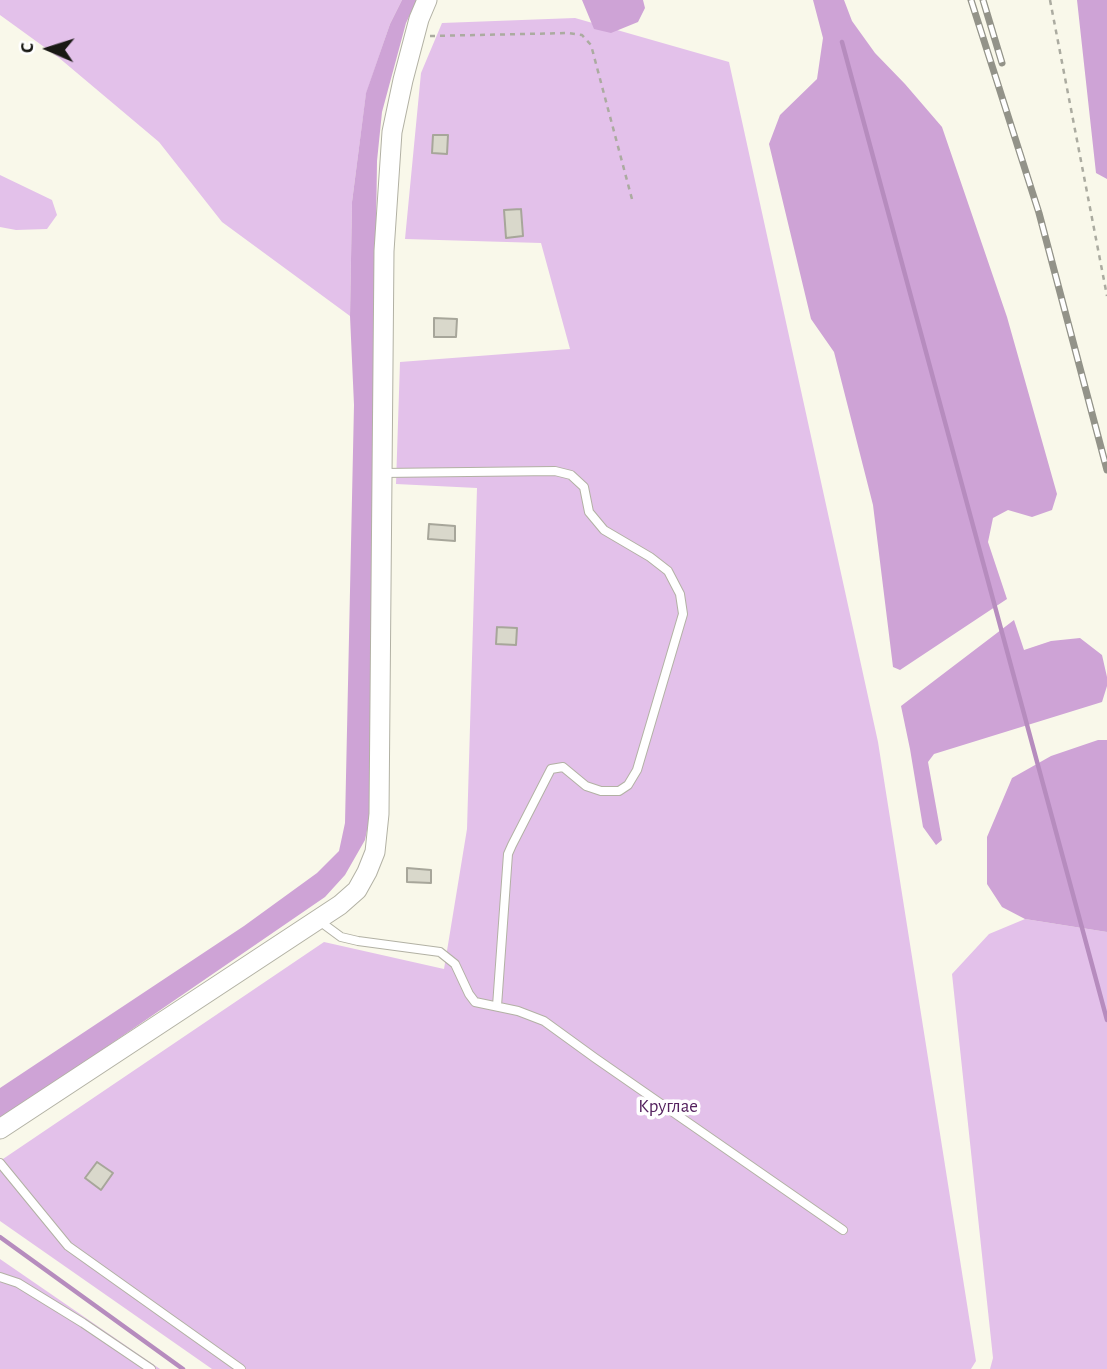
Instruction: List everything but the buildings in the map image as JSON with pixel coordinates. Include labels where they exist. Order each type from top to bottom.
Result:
[{"type":"street","points":[[0,1129],[340,905],[357,890],[375,852],[379,814],[384,251],[391,145],[402,80],[427,0]]},
{"type":"lane","points":[[381,473],[555,471],[571,475],[583,487],[589,512],[604,530],[668,570],[680,594],[683,614],[637,770],[628,785],[620,791],[601,791],[586,786],[563,767],[551,769],[508,854],[497,1006]]},
{"type":"lane","points":[[318,920],[341,937],[358,942],[440,952],[454,964],[475,1002],[518,1011],[544,1021],[843,1230]]},
{"type":"lane","points":[[0,1163],[68,1246],[241,1369]]},
{"type":"lane","points":[[0,1277],[18,1283],[151,1369]]},
{"type":"path","points":[[1050,0],[1107,296]]},
{"type":"path","points":[[416,30],[431,36],[582,35],[591,45],[633,203]]},
{"type":"green space","points":[[0,0],[402,0],[390,24],[366,94],[352,202],[350,316],[222,222],[159,142],[58,57],[0,15]]},
{"type":"green space","name":"Круглае","points":[[575,18],[729,62],[878,742],[976,1361],[971,1369],[212,1369],[0,1221],[0,1161],[324,942],[444,969],[467,829],[477,488],[396,484],[400,362],[570,349],[541,243],[405,239],[421,73],[442,23]]},
{"type":"green space","points":[[0,175],[52,200],[57,215],[47,229],[16,230],[0,227]]},
{"type":"green space","points":[[1025,919],[1107,932],[1107,1369],[990,1369],[993,1358],[952,974],[989,934]]},
{"type":"green space","points":[[0,1259],[160,1369],[0,1369]]},
{"type":"shaded area","points":[[402,0],[417,0],[406,23],[382,112],[377,161],[371,811],[365,840],[345,875],[325,897],[0,1120],[0,1088],[244,926],[317,873],[339,851],[345,823],[354,405],[350,316],[352,202],[366,93],[390,24]]},
{"type":"shaded area","points":[[582,0],[643,0],[645,8],[638,22],[611,33],[594,29]]},
{"type":"shaded area","points":[[813,0],[844,0],[852,21],[875,53],[942,127],[1007,317],[1057,494],[1052,510],[1032,517],[1008,510],[993,518],[988,542],[1007,599],[900,670],[893,667],[873,505],[834,352],[811,319],[769,144],[780,115],[817,79],[823,38]]},
{"type":"shaded area","points":[[1077,0],[1107,0],[1107,179],[1096,173]]},
{"type":"shaded area","points":[[1014,620],[1024,650],[1051,641],[1080,638],[1102,655],[1107,686],[1102,702],[934,754],[928,762],[942,840],[936,845],[923,827],[901,706]]},
{"type":"shaded area","points":[[1098,740],[1107,740],[1107,932],[1025,919],[1002,907],[987,884],[987,837],[1012,778],[1051,756]]},
{"type":"waterway","points":[[842,42],[1107,1020]]},
{"type":"waterway","points":[[0,1237],[183,1369]]},
{"type":"railway","points":[[971,0],[1039,213],[1107,470]]},
{"type":"railway","points":[[983,0],[1002,63]]}]
